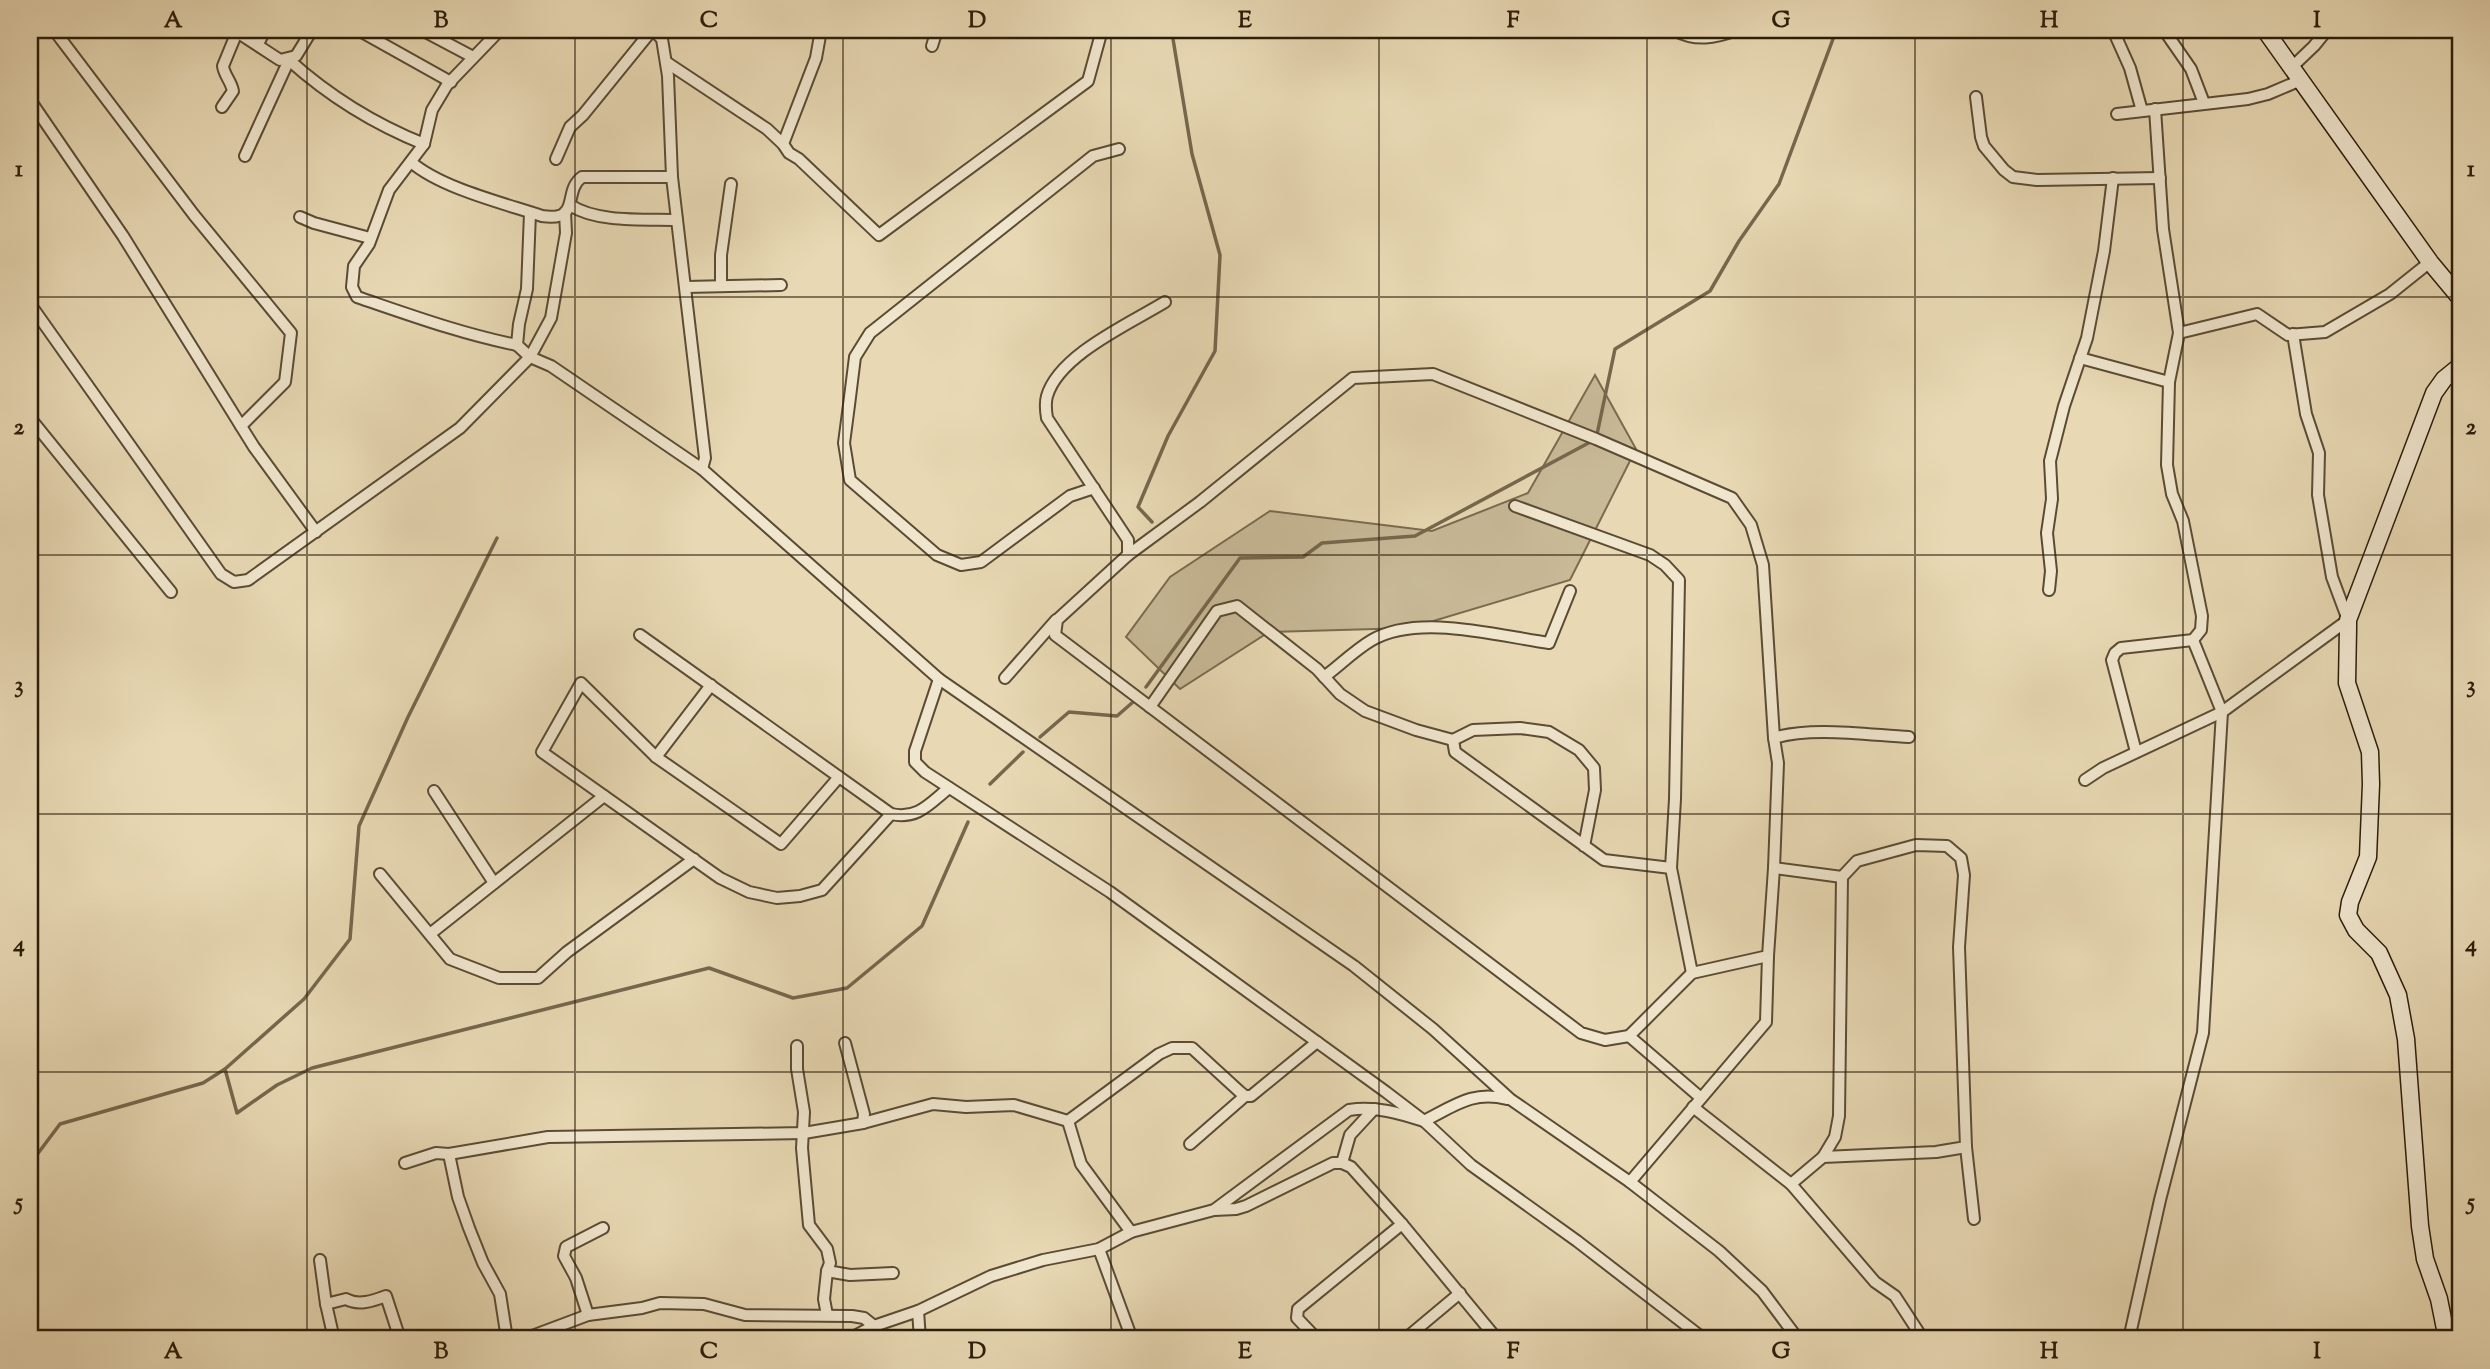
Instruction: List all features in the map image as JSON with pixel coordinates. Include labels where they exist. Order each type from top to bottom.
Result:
[{"type":"street","points":[[54,30],[194,215],[291,333],[285,382],[241,426]]},
{"type":"street","points":[[258,44],[265,30]]},
{"type":"street","points":[[222,107],[233,91],[231,80],[223,71],[223,66],[236,31],[281,60],[289,60],[296,57],[312,30]]},
{"type":"street","points":[[358,30],[451,82]]},
{"type":"street","points":[[422,30],[473,57]]},
{"type":"street","points":[[500,30],[451,82],[432,110],[424,144],[389,190],[365,237],[363,250],[354,266],[351,279],[357,298],[453,330],[517,345],[530,357],[562,373],[702,469],[939,679],[1354,966],[1433,1028],[1510,1099],[1630,1182],[1719,1251],[1762,1291],[1798,1339]]},
{"type":"street","points":[[556,159],[570,127],[583,116],[653,30],[663,39],[666,62],[672,177],[705,458],[702,469]]},
{"type":"street","points":[[783,144],[816,58],[821,30]]},
{"type":"street","points":[[932,46],[937,30]]},
{"type":"street","points":[[666,62],[759,123],[879,234],[1088,81],[1102,30]]},
{"type":"street","points":[[1675,30],[1688,38],[1717,38],[1737,30]]},
{"type":"street","points":[[2113,30],[2130,68],[2142,111]]},
{"type":"street","points":[[2164,30],[2191,69],[2204,103]]},
{"type":"street","points":[[2264,30],[2430,262],[2460,298]]},
{"type":"street","points":[[2117,114],[2259,97],[2296,74],[2327,30]]},
{"type":"street","points":[[289,60],[344,104],[424,144]]},
{"type":"street","points":[[245,156],[289,60]]},
{"type":"street","points":[[1976,97],[1984,146],[2013,177],[2037,180],[2160,178]]},
{"type":"street","points":[[30,100],[123,236],[241,426],[316,531]]},
{"type":"street","points":[[2136,752],[2112,660],[2115,653],[2121,648],[2193,640],[2201,630],[2202,616],[2183,521],[2172,494],[2167,465],[2169,382],[2179,333],[2163,229],[2155,109]]},
{"type":"street","points":[[1094,488],[1070,496],[981,562],[961,565],[937,555],[850,480],[844,443],[855,357],[870,333],[1093,156],[1119,149]]},
{"type":"street","points":[[411,162],[424,173],[476,194],[553,218],[568,209],[601,216],[677,220]]},
{"type":"street","points":[[30,304],[221,574],[234,582],[248,580],[460,428],[530,357],[551,318],[568,209],[577,181],[582,177],[672,177]]},
{"type":"street","points":[[2049,590],[2051,570],[2047,533],[2052,499],[2050,461],[2087,338],[2104,251],[2113,178]]},
{"type":"street","points":[[721,286],[731,184]]},
{"type":"street","points":[[517,345],[527,289],[530,212]]},
{"type":"street","points":[[300,217],[365,237]]},
{"type":"street","points":[[2179,333],[2257,314],[2282,332],[2293,334],[2329,331],[2390,294],[2430,262]]},
{"type":"street","points":[[685,287],[781,285]]},
{"type":"street","points":[[1128,555],[1128,540],[1046,418],[1046,398],[1057,375],[1079,354],[1165,302]]},
{"type":"street","points":[[2293,334],[2306,414],[2319,453],[2318,495],[2332,578],[2348,620]]},
{"type":"street","points":[[2080,358],[2169,382]]},
{"type":"street","points":[[2447,1339],[2439,1299],[2425,1259],[2420,1226],[2406,1040],[2398,995],[2379,953],[2356,930],[2348,915],[2350,902],[2368,857],[2371,785],[2370,752],[2347,683],[2348,620],[2434,393],[2444,379],[2460,366]]},
{"type":"street","points":[[1005,678],[1057,620],[1128,555],[1200,502],[1353,378],[1433,374],[1596,439],[1732,498],[1751,526],[1763,565],[1774,738],[1778,763],[1766,1022],[1630,1182]]},
{"type":"street","points":[[30,418],[170,592]]},
{"type":"street","points":[[1515,506],[1650,555],[1665,565],[1679,580],[1671,869],[1692,973]]},
{"type":"street","points":[[1324,677],[1373,640],[1410,628],[1449,628],[1549,643],[1570,591]]},
{"type":"street","points":[[1150,707],[1217,611],[1237,606],[1324,677],[1340,694],[1366,711],[1416,730],[1453,740],[1473,730],[1520,728],[1549,732],[1579,750],[1594,768],[1595,790],[1584,846]]},
{"type":"street","points":[[1057,620],[1055,635],[1581,1033],[1605,1040],[1629,1036],[1692,973],[1769,956]]},
{"type":"street","points":[[2085,780],[2136,752],[2222,712],[2348,620]]},
{"type":"street","points":[[640,635],[891,814],[915,814],[949,788]]},
{"type":"street","points":[[2129,1339],[2160,1200],[2203,1033],[2222,712],[2193,640]]},
{"type":"street","points":[[939,679],[915,751],[915,762],[925,772],[1110,892],[1317,1042],[1424,1121],[1471,1165],[1577,1241],[1704,1339]]},
{"type":"street","points":[[839,777],[781,844],[656,757],[581,683],[542,752],[720,877],[749,892],[777,898],[800,897],[822,891],[891,814]]},
{"type":"street","points":[[656,757],[711,685]]},
{"type":"street","points":[[1774,738],[1806,733],[1909,737]]},
{"type":"street","points":[[1453,740],[1455,752],[1604,860],[1671,869]]},
{"type":"street","points":[[434,790],[494,883]]},
{"type":"street","points":[[429,934],[604,796]]},
{"type":"street","points":[[1791,1184],[1823,1157],[1835,1136],[1839,1116],[1842,877],[1857,861],[1916,845],[1947,846],[1961,858],[1964,875],[1959,947],[1965,1147],[1974,1219]]},
{"type":"street","points":[[380,874],[450,959],[499,978],[538,978],[567,952],[694,859]]},
{"type":"street","points":[[1774,868],[1842,877]]},
{"type":"street","points":[[1629,1036],[1702,1098]]},
{"type":"street","points":[[1190,1144],[1245,1096],[1251,1096],[1317,1042]]},
{"type":"street","points":[[845,1044],[864,1114],[863,1123]]},
{"type":"street","points":[[797,1046],[797,1069],[804,1112],[802,1149],[809,1224],[827,1249],[830,1263],[824,1299],[827,1315]]},
{"type":"street","points":[[1068,1121],[1159,1054],[1172,1048],[1192,1048],[1245,1096]]},
{"type":"street","points":[[1214,1210],[1349,1110],[1374,1109],[1424,1121],[1469,1098],[1490,1094],[1510,1099]]},
{"type":"street","points":[[405,1163],[436,1153],[449,1154],[512,1141],[548,1137],[804,1133],[863,1123],[933,1104],[974,1107],[1014,1105],[1068,1121]]},
{"type":"street","points":[[1693,1107],[1791,1184],[1875,1282],[1895,1296],[1923,1339]]},
{"type":"street","points":[[1342,1163],[1349,1135],[1374,1109]]},
{"type":"street","points":[[1068,1121],[1081,1164],[1131,1232]]},
{"type":"street","points":[[1823,1157],[1936,1152],[1965,1147]]},
{"type":"street","points":[[449,1154],[458,1196],[469,1228],[500,1294],[508,1339]]},
{"type":"street","points":[[849,1339],[874,1326],[918,1311],[991,1276],[1043,1260],[1099,1249],[1131,1232],[1214,1210],[1246,1206],[1333,1163],[1342,1163],[1351,1167],[1402,1224],[1497,1339]]},
{"type":"street","points":[[1317,1339],[1297,1318],[1298,1309],[1402,1224]]},
{"type":"street","points":[[588,1315],[564,1251],[566,1247],[603,1228]]},
{"type":"street","points":[[1099,1249],[1132,1339]]},
{"type":"street","points":[[320,1260],[334,1339]]},
{"type":"street","points":[[827,1271],[850,1275],[892,1273]]},
{"type":"street","points":[[1405,1339],[1460,1293]]},
{"type":"street","points":[[326,1304],[346,1299],[354,1304],[386,1296],[400,1339]]},
{"type":"street","points":[[524,1339],[588,1315],[660,1303],[704,1304],[745,1315],[864,1318],[874,1326]]},
{"type":"street","points":[[918,1311],[920,1339]]},
{"type":"shaded area","points":[[1595,375],[1636,449],[1570,580],[1410,628],[1269,632],[1180,689],[1126,637],[1170,577],[1270,511],[1432,531],[1528,493]]},
{"type":"waterway","points":[[1152,522],[1138,507],[1168,436],[1215,351],[1220,255],[1192,154],[1173,30]]},
{"type":"waterway","points":[[1146,687],[1240,558],[1303,557],[1322,543],[1415,536],[1596,439],[1615,349],[1710,291],[1739,241],[1779,184],[1833,39]]},
{"type":"waterway","points":[[225,1069],[304,999],[350,939],[359,826],[408,717],[497,538]]},
{"type":"waterway","points":[[1040,737],[1069,712],[1117,716],[1133,702]]},
{"type":"waterway","points":[[990,784],[1023,752]]},
{"type":"waterway","points":[[30,1164],[60,1124],[203,1083],[225,1069],[237,1113],[277,1085],[312,1068],[709,968],[793,998],[847,988],[922,926],[968,822]]},
{"type":"waterway","points":[[30,1326],[45,1339]]}]
